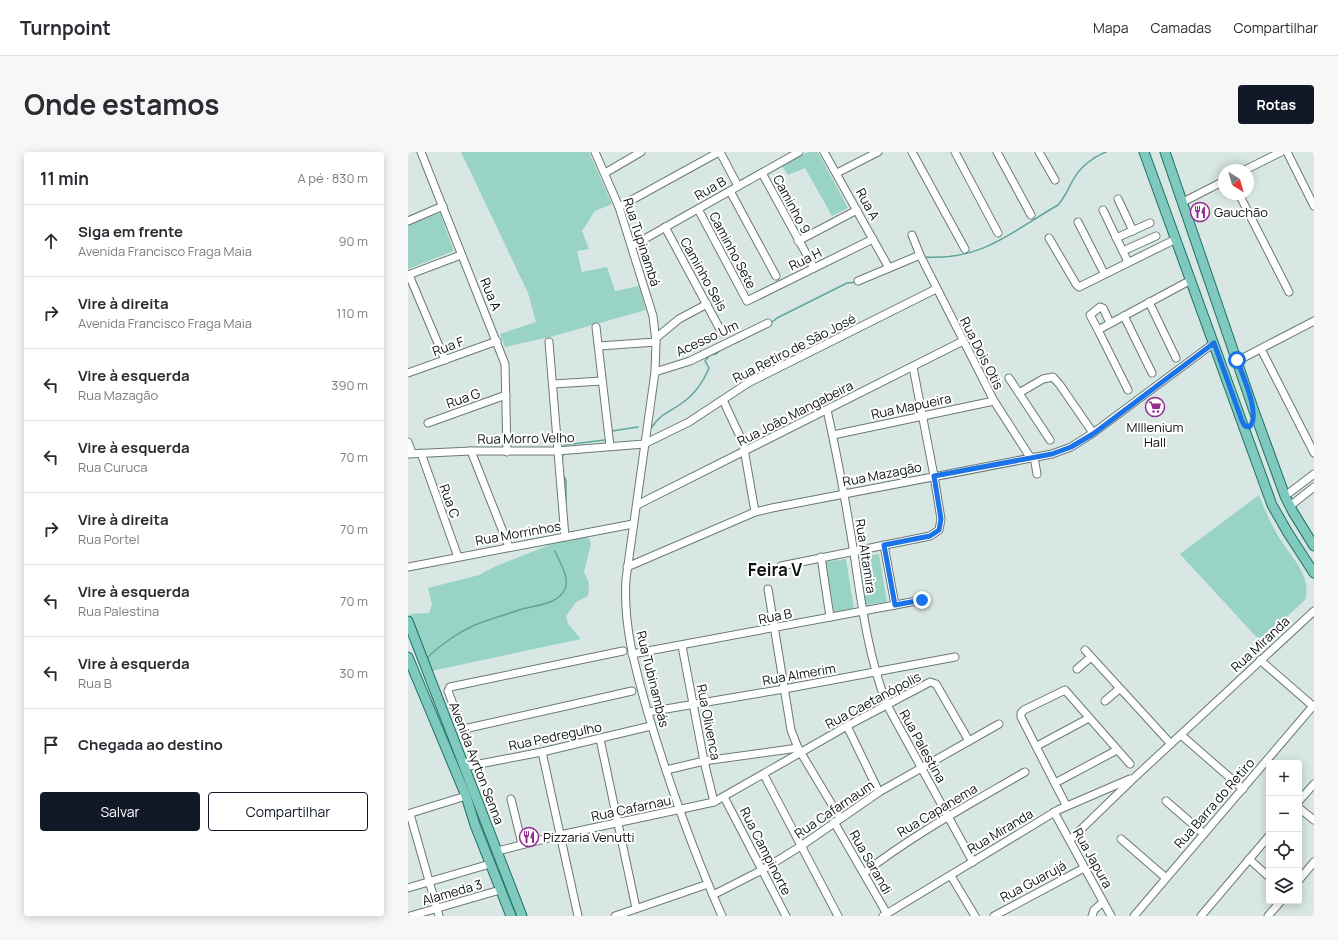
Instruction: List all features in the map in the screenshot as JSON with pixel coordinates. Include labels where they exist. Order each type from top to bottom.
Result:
[{"type":"main road","points":[[1144,152],[1272,505],[1284,527],[1314,573]]},
{"type":"main road","points":[[1165,152],[1254,411],[1286,496],[1290,506],[1314,546]]},
{"type":"main road","points":[[1242,421],[1247,427],[1251,426],[1254,411]]},
{"type":"main road","points":[[1250,444],[1249,432],[1252,428],[1258,430],[1265,439]]},
{"type":"main road","name":"Avenida Ayrton Senna","points":[[408,621],[522,916]]},
{"type":"main road","name":"Avenida Ayrton Senna","points":[[408,657],[466,796],[474,825],[510,916]]},
{"type":"main road","points":[[474,825],[486,821]]},
{"type":"street","name":"Rua A","points":[[421,152],[505,364],[507,452]]},
{"type":"street","name":"Rua Tupinambá","points":[[595,152],[619,207],[632,246],[653,316],[656,340]]},
{"type":"street","points":[[604,173],[641,152]]},
{"type":"street","points":[[619,207],[720,152],[738,186]]},
{"type":"street","name":"Rua B","points":[[632,246],[800,152]]},
{"type":"street","name":"Rua A","points":[[824,152],[889,268]]},
{"type":"street","points":[[912,152],[965,249]]},
{"type":"street","points":[[955,152],[998,232]]},
{"type":"street","points":[[997,152],[1031,215]]},
{"type":"street","points":[[1039,152],[1055,180]]},
{"type":"street","points":[[1254,166],[1281,152]]},
{"type":"street","points":[[1287,152],[1314,206]]},
{"type":"street","points":[[836,173],[873,153]]},
{"type":"street","name":"Caminho 9","points":[[762,173],[814,268]]},
{"type":"street","points":[[1183,202],[1218,184]]},
{"type":"street","points":[[730,191],[776,276]]},
{"type":"street","points":[[1118,199],[1133,230]]},
{"type":"street","points":[[1242,200],[1288,292]]},
{"type":"street","points":[[408,221],[443,206]]},
{"type":"street","name":"Caminho Sete","points":[[698,209],[747,301]]},
{"type":"street","points":[[798,241],[857,210]]},
{"type":"street","points":[[1103,210],[1128,262]]},
{"type":"street","points":[[1078,222],[1104,273]]},
{"type":"street","points":[[1116,238],[1150,223]]},
{"type":"street","name":"Caminho Seis","points":[[665,227],[722,333]]},
{"type":"street","points":[[858,280],[889,268],[922,258],[912,235]]},
{"type":"street","points":[[1123,251],[1156,236]]},
{"type":"street","points":[[1049,238],[1077,286],[1080,287],[1104,273],[1176,239]]},
{"type":"street","name":"Rua H","points":[[747,301],[873,239]]},
{"type":"street","points":[[445,360],[409,275],[461,254]]},
{"type":"street","name":"Rua Dois Otis","points":[[922,258],[936,289],[994,401],[1032,457]]},
{"type":"street","points":[[1098,330],[1191,280]]},
{"type":"street","name":"Rua Retiro de São José","points":[[644,444],[689,422],[748,383],[936,289]]},
{"type":"street","points":[[1149,302],[1176,358]]},
{"type":"street","points":[[599,346],[656,340],[679,320],[707,304]]},
{"type":"street","points":[[1110,323],[1103,308],[1100,308],[1090,315],[1128,390]]},
{"type":"street","points":[[1124,316],[1152,373]]},
{"type":"street","name":"Acesso Um","points":[[655,372],[690,361],[768,323]]},
{"type":"street","points":[[1237,360],[1313,323]]},
{"type":"street","points":[[596,327],[610,446]]},
{"type":"street","name":"Rua Tubinambás","points":[[656,340],[655,372],[627,567],[625,605],[632,654],[651,726],[680,810],[708,884],[722,916]]},
{"type":"street","name":"Rua F","points":[[408,373],[497,341]]},
{"type":"street","name":"Rua João Mangabeira","points":[[637,505],[963,341]]},
{"type":"street","points":[[548,342],[565,537]]},
{"type":"street","name":"Rua Mazagão","points":[[627,567],[755,512],[844,493],[1032,457],[1052,456],[1074,449],[1214,343]]},
{"type":"street","points":[[1261,349],[1314,453]]},
{"type":"street","points":[[781,566],[936,534],[941,526],[934,476],[912,367]]},
{"type":"street","points":[[1019,393],[1044,379],[1053,377],[1093,434]]},
{"type":"street","points":[[1009,378],[1050,440]]},
{"type":"street","points":[[552,384],[602,381]]},
{"type":"street","name":"Rua G","points":[[428,423],[506,395]]},
{"type":"street","points":[[723,400],[741,439],[755,512]]},
{"type":"street","name":"Rua Mapueira","points":[[833,435],[994,401]]},
{"type":"street","name":"Rua Altamira","points":[[827,410],[844,493],[863,611],[876,671],[887,705]]},
{"type":"street","points":[[408,442],[410,454]]},
{"type":"street","name":"Rua Morro Velho","points":[[410,454],[471,451],[558,451],[644,444]]},
{"type":"street","points":[[471,451],[509,547]]},
{"type":"street","name":"Rua C","points":[[421,453],[458,557]]},
{"type":"street","points":[[1032,457],[1037,474]]},
{"type":"street","points":[[1286,496],[1314,474]]},
{"type":"street","points":[[1290,506],[1314,487]]},
{"type":"street","name":"Rua Morrinhos","points":[[408,567],[633,524]]},
{"type":"street","points":[[884,545],[895,605]]},
{"type":"street","points":[[821,557],[830,617]]},
{"type":"street","name":"Rua Sarandi","points":[[768,589],[773,628],[791,730],[885,915]]},
{"type":"street","name":"Rua B","points":[[632,654],[682,646],[922,600]]},
{"type":"street","name":"Rua Miranda","points":[[1070,840],[1134,778],[1314,611]]},
{"type":"street","name":"Rua Olivenca","points":[[682,646],[704,761],[714,802]]},
{"type":"street","points":[[1085,650],[1119,689],[1171,744]]},
{"type":"street","points":[[623,651],[450,686],[448,691],[461,725],[464,729],[632,691]]},
{"type":"street","name":"Rua Almerim","points":[[648,712],[784,689],[955,657]]},
{"type":"street","points":[[1077,670],[1091,657]]},
{"type":"street","points":[[1260,660],[1314,707]]},
{"type":"street","name":"Rua Caetanópolis","points":[[764,775],[800,750],[930,682],[934,682],[969,741]]},
{"type":"street","points":[[1105,700],[1119,689]]},
{"type":"street","points":[[1066,805],[1021,715],[1024,710],[1065,690],[1130,764]]},
{"type":"street","points":[[439,700],[450,696]]},
{"type":"street","name":"Rua Palestina","points":[[887,705],[973,862]]},
{"type":"street","name":"Rua Barra do Retiro","points":[[1134,916],[1314,707]]},
{"type":"street","points":[[1037,746],[1090,718]]},
{"type":"street","name":"Rua Cafarnaum","points":[[713,895],[762,870],[801,846],[880,792],[999,724]]},
{"type":"street","name":"Rua Pedregulho","points":[[464,767],[542,752],[651,726]]},
{"type":"street","points":[[847,726],[880,792]]},
{"type":"street","points":[[1181,735],[1243,789]]},
{"type":"street","points":[[600,739],[636,908]]},
{"type":"street","points":[[666,770],[704,761],[800,750]]},
{"type":"street","points":[[1055,783],[1118,750]]},
{"type":"street","points":[[542,752],[578,916]]},
{"type":"street","name":"Rua Capanema","points":[[864,873],[948,816],[1024,772]]},
{"type":"street","points":[[764,775],[838,916]]},
{"type":"street","name":"Rua Cafarnau","points":[[498,851],[560,835],[714,802],[764,775]]},
{"type":"street","name":"Rua Miranda","points":[[885,915],[1066,805],[1134,778]]},
{"type":"street","points":[[1302,798],[1314,784]]},
{"type":"street","points":[[439,916],[409,814],[466,796]]},
{"type":"street","name":"Rua Campinorte","points":[[724,797],[786,916]]},
{"type":"street","points":[[511,799],[522,844]]},
{"type":"street","points":[[1166,801],[1204,834]]},
{"type":"street","points":[[1302,810],[1314,820]]},
{"type":"street","name":"Rua Japura","points":[[1054,812],[1111,916]]},
{"type":"street","points":[[1120,839],[1166,878]]},
{"type":"street","points":[[1201,916],[1266,839]]},
{"type":"street","points":[[1249,859],[1266,874]]},
{"type":"street","points":[[1302,876],[1314,862]]},
{"type":"street","points":[[408,888],[490,864]]},
{"type":"street","name":"Rua Guarujá","points":[[994,916],[1084,868]]},
{"type":"street","points":[[951,876],[975,916]]},
{"type":"street","points":[[615,916],[708,884]]},
{"type":"street","name":"Alameda 3","points":[[410,916],[500,890]]},
{"type":"street","points":[[1092,916],[1094,910],[1103,902]]},
{"type":"street","points":[[1268,916],[1278,904]]},
{"type":"green space","points":[[461,152],[589,152],[612,204],[595,211],[582,231],[589,249],[577,251],[582,272],[607,267],[615,291],[639,286],[646,310],[550,337],[505,347],[500,334],[536,322],[528,293]]},
{"type":"green space","points":[[808,152],[818,152],[848,208],[832,216],[805,168],[788,175],[782,166]]},
{"type":"green space","points":[[440,213],[454,251],[408,269],[408,225]]},
{"type":"green space","points":[[1259,495],[1274,529],[1303,573],[1307,591],[1305,600],[1260,641],[1180,554]]},
{"type":"green space","points":[[587,535],[591,543],[584,572],[589,583],[588,596],[576,602],[566,616],[568,624],[581,639],[431,671],[410,614],[429,613],[432,604],[428,588],[479,575],[494,567],[559,541]]},
{"type":"green space","points":[[879,554],[887,602],[866,605],[858,557]]},
{"type":"green space","points":[[846,559],[854,609],[834,612],[826,562]]},
{"type":"waterway","points":[[924,257],[944,257],[963,254],[995,243],[1058,205],[1065,196],[1079,171],[1096,157],[1106,152]]},
{"type":"waterway","points":[[771,323],[777,318],[847,283],[857,282]]},
{"type":"waterway","points":[[652,427],[662,415],[682,403],[694,392],[709,368],[705,361],[710,355],[716,354],[722,349]]},
{"type":"waterway","points":[[612,431],[638,427]]},
{"type":"waterway","points":[[564,445],[605,440]]},
{"type":"waterway","points":[[562,461],[563,455]]},
{"type":"waterway","points":[[563,475],[566,480],[566,502]]},
{"type":"waterway","points":[[427,658],[450,639],[475,625],[519,610],[551,602],[561,595],[565,589],[566,579],[555,551]]},
{"type":"place","name":"Gauchão","points":[[1200,212]]},
{"type":"place","name":"MIllenium Hall","points":[[1155,407]]},
{"type":"place","name":"Pizzaria Venutti","points":[[529,837]]},
{"type":"district","name":"Feira V","points":[[775,570]]},
{"type":"route","points":[[922,600],[895,605],[884,545],[930,536],[936,534],[939,530],[941,526],[941,519],[934,476],[1052,454],[1071,447],[1093,434],[1214,343],[1242,421],[1245,426],[1249,427],[1252,425],[1254,419],[1254,411],[1237,360]]}]
